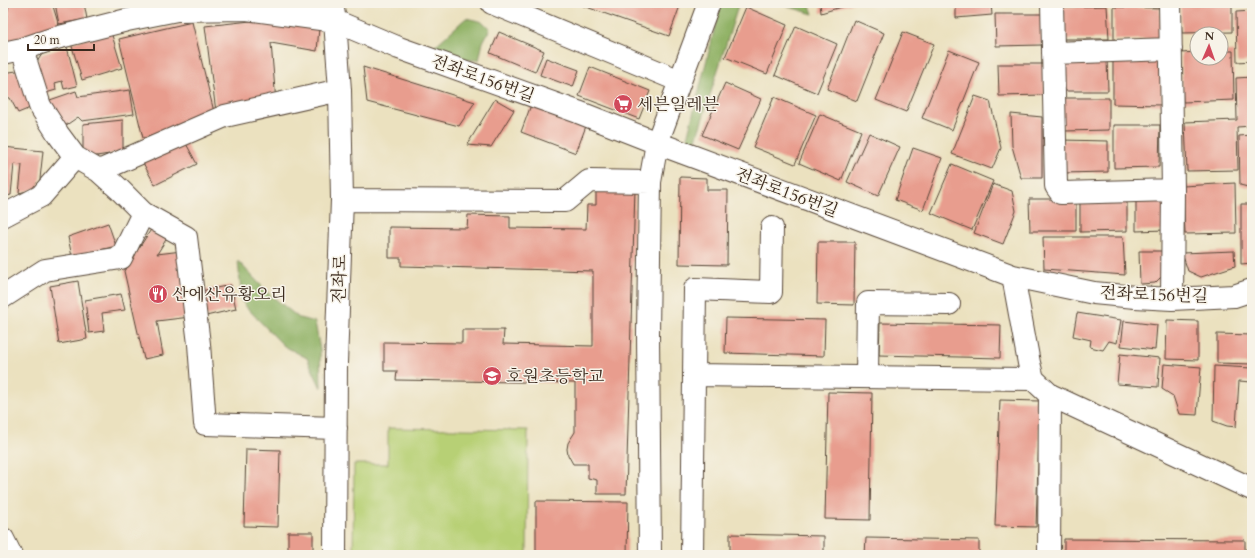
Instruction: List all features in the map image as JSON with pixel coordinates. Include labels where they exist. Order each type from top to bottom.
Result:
[{"type":"street","points":[[492,3],[680,81]]},
{"type":"street","points":[[650,555],[648,334],[650,182],[657,143],[709,3]]},
{"type":"street","points":[[1052,3],[1056,186],[1061,193],[1173,190]]},
{"type":"street","points":[[1170,3],[1173,190],[1172,299]]},
{"type":"street","name":"전좌로156번길","points":[[13,51],[52,39],[177,10],[246,9],[333,12],[399,48],[578,112],[1013,276],[1094,293],[1172,299],[1234,296],[1252,290]]},
{"type":"street","name":"전좌로","points":[[333,12],[340,90],[342,200],[336,363],[334,555]]},
{"type":"street","points":[[1053,53],[1171,49]]},
{"type":"street","points":[[13,51],[40,106],[75,158],[98,171],[143,213],[186,237],[199,344],[205,424],[336,428]]},
{"type":"street","points":[[98,171],[225,116],[340,90]]},
{"type":"street","points":[[3,216],[41,196],[75,158]]},
{"type":"street","points":[[342,200],[565,201],[589,181],[650,182]]},
{"type":"street","points":[[3,297],[45,270],[121,258],[143,213]]},
{"type":"street","points":[[692,555],[695,289],[771,292],[772,228]]},
{"type":"street","points":[[1013,276],[1033,379],[1050,395],[1252,489]]},
{"type":"street","points":[[867,376],[868,304],[949,304]]},
{"type":"street","points":[[694,374],[1033,379]]},
{"type":"street","points":[[1049,555],[1050,395]]},
{"type":"street","points":[[3,539],[11,555]]},
{"type":"green space","points":[[721,3],[739,3],[694,146],[685,146]]},
{"type":"green space","points":[[776,3],[809,3],[813,14]]},
{"type":"green space","points":[[466,18],[483,22],[490,29],[483,42],[479,60],[462,60],[435,46]]},
{"type":"green space","points":[[238,261],[268,293],[299,318],[315,322],[320,350],[321,388],[307,358],[284,346],[242,301]]},
{"type":"green space","points":[[388,428],[528,430],[527,555],[353,555],[354,464],[388,464]]},
{"type":"building","points":[[9,3],[52,3],[59,26],[3,43]]},
{"type":"building","points":[[55,3],[84,3],[87,19],[59,24]]},
{"type":"building","points":[[575,3],[681,3],[669,36]]},
{"type":"building","points":[[820,3],[854,3],[821,13]]},
{"type":"building","points":[[956,3],[991,3],[992,15],[956,18]]},
{"type":"building","points":[[1180,3],[1232,3],[1232,32],[1229,32],[1229,26],[1189,26],[1189,33],[1182,33]]},
{"type":"building","points":[[1107,6],[1109,39],[1062,39],[1062,7]]},
{"type":"building","points":[[746,7],[787,25],[767,74],[725,57]]},
{"type":"building","points":[[1114,7],[1160,8],[1161,39],[1114,40]]},
{"type":"building","points":[[1252,11],[1252,61],[1237,62],[1236,12]]},
{"type":"building","points":[[995,14],[1042,14],[1042,45],[996,46]]},
{"type":"building","points":[[260,20],[319,28],[317,51],[271,43],[276,102],[216,112],[205,26]]},
{"type":"building","points":[[854,20],[884,33],[857,101],[827,89]]},
{"type":"building","points":[[192,22],[216,120],[143,138],[119,39]]},
{"type":"building","points":[[796,26],[837,44],[817,93],[775,75]]},
{"type":"building","points":[[111,32],[122,68],[82,80],[71,43]]},
{"type":"building","points":[[499,32],[544,51],[535,72],[490,53]]},
{"type":"building","points":[[903,32],[934,44],[906,112],[876,100]]},
{"type":"building","points":[[67,47],[77,86],[64,89],[62,81],[55,83],[56,90],[39,95],[32,70],[42,54]]},
{"type":"building","points":[[949,50],[979,62],[952,130],[922,118]]},
{"type":"building","points":[[1229,51],[1233,51],[1234,100],[1183,102],[1181,53],[1189,52],[1189,66],[1229,66]]},
{"type":"building","points":[[1113,57],[1160,58],[1162,105],[1113,104]]},
{"type":"building","points":[[546,58],[579,70],[573,87],[540,75]]},
{"type":"building","points":[[1061,59],[1107,59],[1108,91],[1061,91]]},
{"type":"building","points":[[998,64],[1045,64],[1045,95],[999,96]]},
{"type":"building","points":[[363,67],[475,102],[459,126],[367,102]]},
{"type":"building","points":[[590,67],[650,91],[639,119],[579,96]]},
{"type":"building","points":[[23,70],[35,106],[18,113],[10,98],[3,96],[3,73]]},
{"type":"building","points":[[1252,77],[1252,126],[1237,127],[1238,170],[1187,171],[1185,122],[1237,120],[1236,78]]},
{"type":"building","points":[[725,83],[761,99],[738,150],[702,135]]},
{"type":"building","points":[[130,90],[134,114],[82,121],[78,117],[62,128],[47,101],[76,91],[78,97]]},
{"type":"building","points":[[975,96],[990,101],[1001,148],[992,169],[952,154]]},
{"type":"building","points":[[774,97],[816,115],[795,164],[753,147]]},
{"type":"building","points":[[1062,98],[1109,98],[1109,130],[1063,131]]},
{"type":"building","points":[[495,99],[514,110],[491,147],[467,145]]},
{"type":"building","points":[[531,105],[586,126],[576,153],[521,132]]},
{"type":"building","points":[[820,114],[861,131],[841,181],[799,163]]},
{"type":"building","points":[[1011,114],[1042,117],[1042,178],[1021,178],[1012,146]]},
{"type":"building","points":[[123,120],[123,152],[83,158],[83,124]]},
{"type":"building","points":[[1114,125],[1160,125],[1159,167],[1114,168]]},
{"type":"building","points":[[869,133],[900,147],[878,196],[847,182]]},
{"type":"building","points":[[1252,135],[1252,188],[1240,185],[1239,136]]},
{"type":"building","points":[[183,138],[197,164],[155,185],[141,159]]},
{"type":"building","points":[[1061,140],[1108,141],[1108,172],[1062,173]]},
{"type":"building","points":[[3,147],[43,151],[39,188],[19,193],[22,165],[14,164],[11,195],[3,197]]},
{"type":"building","points":[[913,148],[942,158],[923,210],[895,200]]},
{"type":"building","points":[[952,164],[993,181],[972,230],[931,213]]},
{"type":"building","points":[[680,177],[707,178],[707,190],[728,190],[727,265],[679,264]]},
{"type":"building","points":[[1235,183],[1236,233],[1185,234],[1183,186]]},
{"type":"building","points":[[993,184],[1012,191],[1016,211],[1003,244],[974,233]]},
{"type":"building","points":[[596,188],[635,189],[626,494],[597,494],[597,480],[588,478],[588,464],[573,464],[568,455],[568,443],[575,432],[575,383],[396,380],[397,371],[384,371],[384,342],[462,343],[462,330],[504,330],[503,344],[593,346],[593,271],[401,266],[401,258],[389,258],[389,227],[467,228],[468,215],[510,216],[510,228],[586,229],[587,205],[596,205]]},
{"type":"building","points":[[1166,197],[1165,230],[1136,231],[1136,199]]},
{"type":"building","points":[[1029,199],[1076,199],[1076,231],[1030,231]]},
{"type":"building","points":[[1080,199],[1127,200],[1127,231],[1080,232]]},
{"type":"building","points":[[1241,204],[1252,204],[1252,263],[1241,264]]},
{"type":"building","points":[[108,223],[116,246],[72,257],[68,237]]},
{"type":"building","name":"산에산유황오리","points":[[152,228],[167,238],[157,254],[182,251],[190,317],[157,321],[163,355],[144,359],[124,271]]},
{"type":"building","points":[[1043,237],[1123,237],[1125,275],[1044,269]]},
{"type":"building","points":[[818,242],[855,242],[854,305],[817,304]]},
{"type":"building","points":[[1139,251],[1164,251],[1162,276],[1155,283],[1140,284]]},
{"type":"building","points":[[1234,251],[1235,266],[1201,277],[1188,271],[1182,253]]},
{"type":"building","points":[[78,281],[87,339],[59,344],[50,286]]},
{"type":"building","points":[[231,285],[236,309],[206,316],[201,291]]},
{"type":"building","points":[[121,294],[125,310],[102,313],[104,331],[89,333],[85,300]]},
{"type":"building","points":[[1077,313],[1121,320],[1117,343],[1109,341],[1103,350],[1090,347],[1091,340],[1073,336]]},
{"type":"building","points":[[726,318],[825,320],[824,356],[725,353]]},
{"type":"building","points":[[1167,320],[1198,321],[1198,360],[1166,359]]},
{"type":"building","points":[[1124,321],[1157,325],[1155,350],[1121,346]]},
{"type":"building","points":[[880,323],[1001,325],[1000,358],[879,355]]},
{"type":"building","points":[[1217,334],[1252,335],[1252,364],[1217,363]]},
{"type":"building","points":[[1120,354],[1160,358],[1158,387],[1117,384]]},
{"type":"building","points":[[1164,364],[1201,367],[1197,415],[1179,414],[1173,396],[1162,389]]},
{"type":"building","points":[[1214,366],[1252,368],[1252,382],[1239,381],[1236,427],[1227,426],[1213,421]]},
{"type":"building","points":[[828,392],[872,393],[870,520],[825,519]]},
{"type":"building","points":[[1000,400],[1040,401],[1036,527],[995,526]]},
{"type":"building","points":[[246,449],[280,450],[278,527],[244,526]]},
{"type":"building","points":[[536,501],[628,502],[627,555],[536,555]]},
{"type":"building","points":[[288,532],[313,532],[313,555],[288,555]]},
{"type":"building","points":[[730,534],[824,536],[824,555],[730,555]]},
{"type":"building","points":[[866,538],[979,540],[979,555],[865,555]]},
{"type":"building","points":[[1064,539],[1245,540],[1245,555],[1064,555]]},
{"type":"place","name":"세븐일레븐","points":[[623,104]]},
{"type":"place","name":"산에산유황오리","points":[[158,294]]},
{"type":"place","name":"호원초등학교","points":[[492,376]]}]
